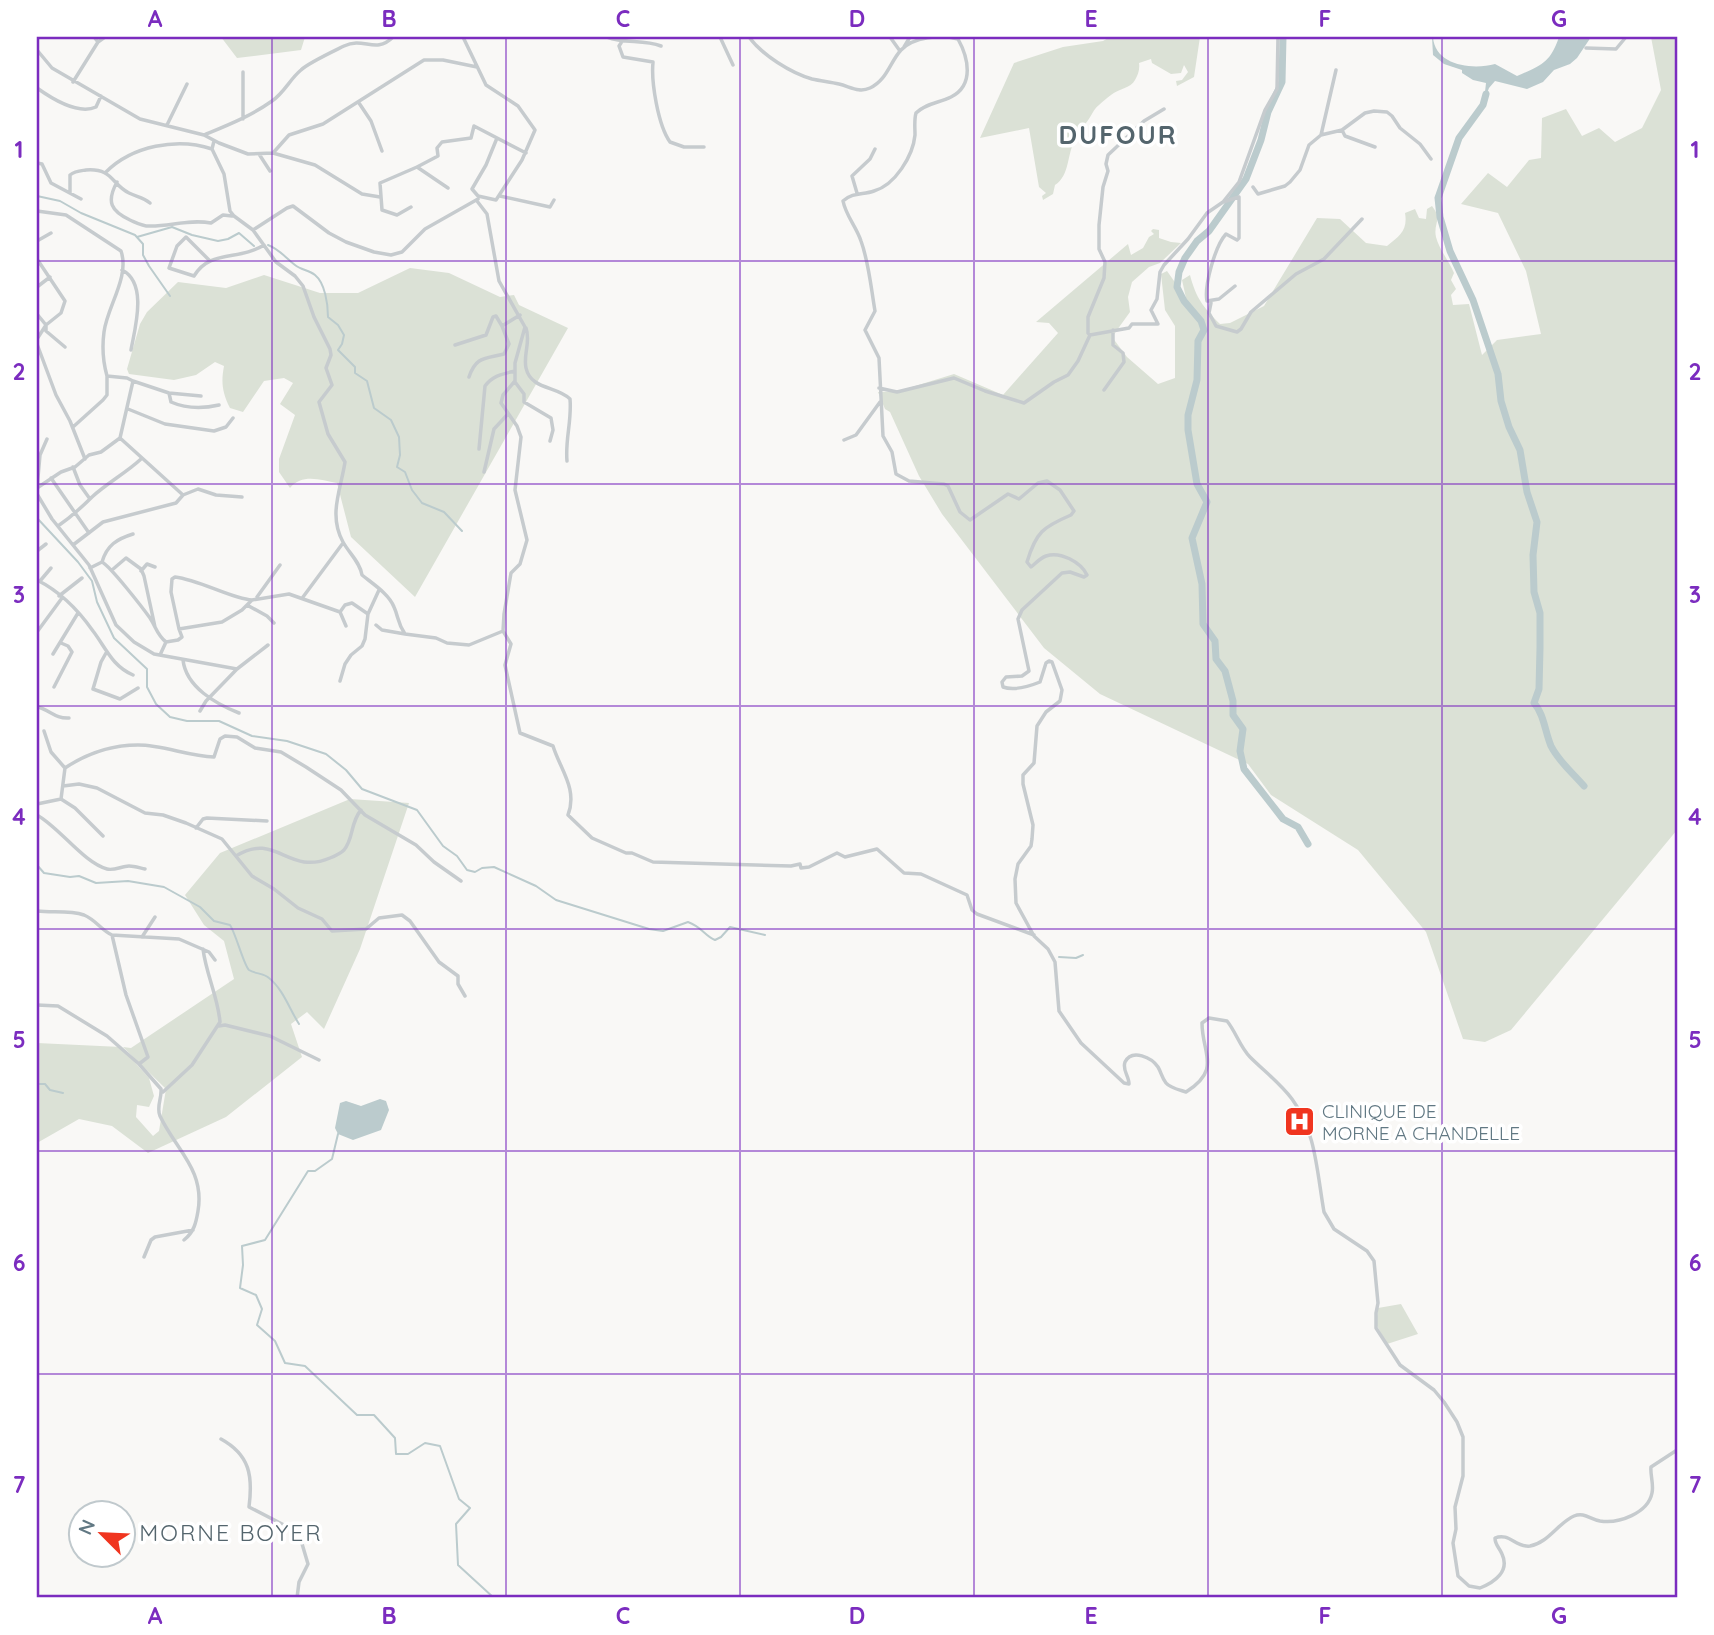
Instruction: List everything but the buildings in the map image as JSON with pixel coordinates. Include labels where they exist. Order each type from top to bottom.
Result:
[{"type":"street","points":[[93,37],[98,42]]},
{"type":"street","points":[[73,82],[98,42],[105,37]]},
{"type":"street","points":[[204,135],[243,119],[275,99],[302,69],[313,62],[346,45],[356,43],[377,47],[386,44],[393,37]]},
{"type":"street","points":[[253,230],[293,206],[346,242],[391,256],[402,252],[425,229],[478,198],[494,200],[500,196],[535,134],[518,106],[488,87],[463,37]]},
{"type":"street","points":[[607,37],[621,43],[649,41],[661,46]]},
{"type":"street","points":[[720,37],[733,65]]},
{"type":"street","points":[[749,37],[764,51],[802,75],[861,91],[874,86],[885,76],[910,37]]},
{"type":"street","points":[[890,37],[900,51]]},
{"type":"street","points":[[1090,335],[1129,328],[1132,324],[1158,324],[1151,310],[1157,299],[1160,272],[1207,213],[1223,202],[1239,182],[1265,110],[1277,89],[1278,37]]},
{"type":"street","points":[[1586,48],[1616,49],[1626,37]]},
{"type":"street","points":[[904,47],[928,38],[958,38],[966,54],[968,74],[958,93],[916,113],[915,136],[911,149],[895,177],[882,189],[857,193],[843,201],[845,211],[863,246],[876,311],[864,330],[879,358],[883,436],[892,452],[897,474],[909,481],[948,486],[960,512],[970,520],[1008,494],[1018,499],[1038,483],[1047,481],[1060,490],[1073,508],[1071,515],[1040,531],[1027,562],[1031,567],[1042,557],[1053,555],[1077,562],[1087,575],[1084,577],[1070,572],[1062,573],[1022,610],[1018,619],[1029,671],[1022,676],[1006,677],[1002,682],[1003,687],[1009,689],[1030,686],[1040,681],[1049,661],[1052,662],[1062,690],[1060,701],[1046,712],[1037,726],[1034,763],[1023,775],[1033,825],[1032,839],[1031,846],[1018,864],[1015,879],[1016,903],[1034,936],[1048,949],[1055,962],[1059,1011],[1081,1043],[1124,1083],[1129,1084],[1124,1070],[1125,1063],[1130,1056],[1139,1054],[1154,1062],[1164,1082],[1186,1092],[1193,1088],[1208,1065],[1209,1054],[1202,1023],[1209,1018],[1220,1018],[1227,1021],[1234,1030],[1249,1056],[1268,1072],[1292,1099],[1312,1138],[1324,1212],[1328,1220],[1334,1229],[1367,1251],[1374,1261],[1378,1303],[1376,1328],[1400,1365],[1444,1402],[1463,1437],[1463,1476],[1455,1507],[1456,1529],[1453,1543],[1458,1576],[1467,1584],[1480,1588],[1500,1577],[1504,1567],[1503,1556],[1494,1538],[1506,1536],[1524,1546],[1531,1546],[1546,1539],[1573,1516],[1581,1514],[1600,1521],[1639,1513],[1648,1505],[1653,1490],[1651,1466],[1677,1450]]},
{"type":"street","points":[[621,43],[619,46],[622,57],[653,62],[653,83],[660,117],[670,142],[684,147],[704,147]]},
{"type":"street","points":[[37,50],[52,68],[140,119],[204,135],[248,154],[273,153],[316,164],[362,194],[380,197]]},
{"type":"street","points":[[273,153],[289,135],[323,124],[424,60],[434,59],[477,67]]},
{"type":"street","points":[[1321,135],[1336,70]]},
{"type":"street","points":[[243,72],[243,119]]},
{"type":"street","points":[[167,125],[187,84]]},
{"type":"street","points":[[37,88],[50,97],[84,110],[96,107],[101,96]]},
{"type":"street","points":[[359,102],[371,121],[382,151]]},
{"type":"street","points":[[880,388],[897,392],[954,378],[1003,397],[1027,402],[1068,375],[1090,335],[1088,317],[1104,278],[1105,262],[1098,249],[1108,155],[1144,121],[1164,109]]},
{"type":"street","points":[[1253,187],[1258,194],[1290,182],[1300,170],[1309,145],[1321,135],[1342,130],[1365,113],[1374,111],[1387,112],[1420,144],[1431,159]]},
{"type":"street","points":[[411,207],[397,215],[382,211],[380,183],[403,175],[438,156],[437,148],[442,142],[471,138],[474,126],[526,153]]},
{"type":"street","points":[[1342,130],[1345,136],[1375,147]]},
{"type":"street","points":[[497,138],[472,189],[487,214],[499,281],[525,327],[528,341],[526,366],[531,378],[544,388],[557,390],[570,399],[571,423],[566,443],[567,461]]},
{"type":"street","points":[[214,141],[212,149],[224,174],[230,211],[253,230],[276,262],[295,276],[303,286],[314,317],[330,349],[331,355],[326,368],[332,385],[319,402],[328,434],[345,461],[335,505],[335,519],[343,543],[361,567],[362,575],[394,608],[397,621],[405,634]]},
{"type":"street","points":[[106,172],[135,151],[185,142],[212,149]]},
{"type":"street","points":[[857,193],[852,176],[870,159],[875,149]]},
{"type":"street","points":[[258,154],[270,170]]},
{"type":"street","points":[[37,163],[42,164],[51,183],[81,200]]},
{"type":"street","points":[[417,167],[448,188]]},
{"type":"street","points":[[70,193],[70,175],[98,170],[106,172],[126,192],[138,195],[150,203]]},
{"type":"street","points":[[117,182],[111,198],[113,207],[117,213],[138,224],[151,227],[199,221],[211,223],[223,215],[234,216]]},
{"type":"street","points":[[500,196],[550,207],[554,200],[547,199]]},
{"type":"street","points":[[1223,202],[1239,197],[1239,238],[1237,240],[1227,234],[1219,246],[1206,294],[1207,302],[1225,296],[1236,286]]},
{"type":"street","points":[[37,211],[66,215],[116,246],[124,258],[104,331],[103,365],[107,376],[107,395],[73,428]]},
{"type":"street","points":[[1211,302],[1209,313],[1212,322],[1226,330],[1237,332],[1251,312],[1296,274],[1324,259],[1362,219]]},
{"type":"street","points":[[37,241],[51,233]]},
{"type":"street","points":[[209,260],[186,237],[177,246],[169,268],[194,276],[209,260],[249,253],[264,245]]},
{"type":"street","points":[[37,260],[65,301],[61,313],[46,326],[37,342],[55,396],[73,428],[85,458]]},
{"type":"street","points":[[122,270],[129,273],[138,293],[131,350]]},
{"type":"street","points":[[37,287],[50,277]]},
{"type":"street","points":[[37,314],[46,326],[46,331],[65,347]]},
{"type":"street","points":[[502,326],[520,315]]},
{"type":"street","points":[[454,345],[486,335],[493,317],[496,316],[502,326],[509,344],[505,352],[502,355],[482,358],[472,366],[469,377]]},
{"type":"street","points":[[525,327],[515,363],[514,381],[501,398],[502,406],[521,437],[515,490],[527,540],[520,565],[511,573],[503,631],[511,645],[505,665],[520,733],[554,746],[565,770],[572,804],[568,815],[592,838],[653,862],[791,866],[800,864],[801,868],[809,867],[837,853],[845,857],[877,849],[904,873],[921,874],[967,895],[977,914],[1034,936]]},
{"type":"street","points":[[1104,390],[1124,362],[1123,353],[1113,345],[1113,330]]},
{"type":"street","points":[[479,449],[485,386],[498,375],[515,371]]},
{"type":"street","points":[[107,376],[127,378],[169,393],[201,396]]},
{"type":"street","points":[[37,488],[85,458],[101,452],[120,438],[133,381]]},
{"type":"street","points":[[514,381],[524,394],[524,401],[551,418],[553,430],[550,441]]},
{"type":"street","points":[[169,393],[172,402],[183,406],[206,408],[219,405]]},
{"type":"street","points":[[844,440],[856,435],[881,402]]},
{"type":"street","points":[[128,409],[153,421],[214,430],[226,427],[233,418]]},
{"type":"street","points":[[484,472],[494,429],[508,414]]},
{"type":"street","points":[[120,438],[183,495]]},
{"type":"street","points":[[37,488],[40,455],[47,439]]},
{"type":"street","points":[[58,526],[141,459]]},
{"type":"street","points":[[73,467],[80,485],[90,499]]},
{"type":"street","points":[[51,478],[89,533]]},
{"type":"street","points":[[73,545],[103,522],[176,503],[183,495],[198,489],[216,495],[242,497]]},
{"type":"street","points":[[37,494],[90,568],[116,625],[145,650],[237,669]]},
{"type":"street","points":[[90,568],[102,562],[114,542],[132,534]]},
{"type":"street","points":[[303,597],[343,543]]},
{"type":"street","points":[[37,551],[46,544]]},
{"type":"street","points":[[112,570],[127,558],[142,571],[152,605],[155,629]]},
{"type":"street","points":[[102,562],[112,570],[166,642]]},
{"type":"street","points":[[142,571],[148,564],[155,567]]},
{"type":"street","points":[[179,629],[222,622],[254,599],[280,565]]},
{"type":"street","points":[[51,568],[38,581],[78,613],[106,653],[121,668],[133,675]]},
{"type":"street","points":[[37,632],[61,597],[82,578]]},
{"type":"street","points":[[166,642],[182,637],[171,592],[172,579],[175,578],[216,588],[244,600],[289,594],[303,597],[340,612],[346,626]]},
{"type":"street","points":[[340,681],[345,664],[365,639],[368,614],[379,590]]},
{"type":"street","points":[[340,612],[352,603],[368,614]]},
{"type":"street","points":[[247,605],[274,623]]},
{"type":"street","points":[[53,654],[78,613]]},
{"type":"street","points":[[376,625],[383,630],[469,645],[503,631]]},
{"type":"street","points":[[160,655],[166,642]]},
{"type":"street","points":[[54,687],[72,652],[68,646],[61,643]]},
{"type":"street","points":[[200,711],[237,669],[268,646]]},
{"type":"street","points":[[106,653],[100,662],[93,689],[120,699],[138,688]]},
{"type":"street","points":[[183,659],[184,670],[189,677],[219,705],[239,713]]},
{"type":"street","points":[[37,707],[60,719],[69,718]]},
{"type":"street","points":[[44,731],[51,752],[65,768],[61,799]]},
{"type":"street","points":[[65,768],[94,752],[139,745],[214,757],[220,739],[225,736],[237,737],[255,748],[281,752],[333,784],[376,823],[416,845],[461,881]]},
{"type":"street","points":[[63,786],[79,784],[97,788],[145,813],[163,815],[222,839],[252,876],[298,908],[322,919],[332,932],[366,929],[379,918],[402,915],[410,921],[439,962],[458,976],[458,984],[466,996]]},
{"type":"street","points":[[37,804],[61,799],[75,808],[103,836]]},
{"type":"street","points":[[236,856],[258,847],[277,851],[291,860],[305,864],[323,861],[342,852],[346,847],[350,840],[351,826],[361,810]]},
{"type":"street","points":[[37,816],[51,823],[82,854],[104,868],[111,870],[127,866],[145,869]]},
{"type":"street","points":[[196,828],[207,818],[267,821]]},
{"type":"street","points":[[37,911],[84,915],[95,921],[103,931],[113,935],[179,939],[203,949],[215,960]]},
{"type":"street","points":[[142,937],[155,917]]},
{"type":"street","points":[[113,935],[126,995],[148,1057],[139,1064]]},
{"type":"street","points":[[162,1094],[192,1065],[219,1026],[217,998],[206,968],[203,949]]},
{"type":"street","points":[[37,1005],[58,1006],[107,1036],[139,1064],[161,1089],[158,1113],[186,1157],[199,1185],[199,1204],[193,1230],[184,1240]]},
{"type":"street","points":[[219,1026],[263,1033],[319,1060]]},
{"type":"street","points":[[144,1257],[155,1237],[193,1230]]},
{"type":"street","points":[[221,1438],[235,1446],[243,1455],[252,1485],[249,1507],[284,1525],[300,1537],[307,1564],[299,1582],[297,1598]]},
{"type":"shaded area","points":[[221,37],[305,37],[301,50],[237,58]]},
{"type":"shaded area","points":[[1110,37],[1200,37],[1194,77],[1177,86],[1176,81],[1182,80],[1188,72],[1184,65],[1181,73],[1171,74],[1152,63],[1151,59],[1139,63],[1133,83],[1102,102],[1072,137],[1071,140],[1075,140],[1066,170],[1055,185],[1053,194],[1043,200],[1042,196],[1046,193],[1039,187],[1029,128],[980,138],[1014,63],[1063,47],[1103,41]]},
{"type":"shaded area","points":[[1432,37],[1440,54],[1456,64],[1495,64],[1517,76],[1544,62],[1552,53],[1559,37],[1591,37],[1577,58],[1554,70],[1543,82],[1527,89],[1495,81],[1484,101],[1486,83],[1473,80],[1462,73],[1462,70],[1444,64],[1433,55]]},
{"type":"shaded area","points":[[1651,37],[1677,37],[1677,830],[1511,1030],[1485,1042],[1463,1039],[1426,932],[1358,850],[1271,795],[1248,764],[1100,694],[1044,648],[942,514],[919,476],[878,392],[899,391],[954,374],[1003,395],[1058,333],[1049,323],[1036,322],[1128,244],[1131,255],[1143,248],[1154,234],[1151,231],[1153,229],[1159,230],[1159,238],[1181,243],[1160,263],[1149,267],[1132,282],[1128,297],[1130,312],[1112,337],[1127,357],[1158,384],[1175,378],[1175,326],[1165,310],[1161,274],[1167,271],[1186,298],[1182,280],[1190,275],[1201,302],[1209,312],[1220,324],[1230,323],[1264,306],[1317,218],[1340,219],[1366,243],[1387,246],[1402,232],[1405,213],[1415,209],[1419,218],[1426,219],[1427,209],[1432,206],[1437,215],[1437,242],[1454,273],[1451,280],[1456,289],[1451,295],[1453,305],[1469,304],[1482,355],[1497,340],[1541,334],[1526,271],[1498,213],[1461,204],[1488,173],[1507,187],[1529,160],[1541,158],[1542,118],[1566,109],[1582,136],[1599,128],[1615,142],[1642,128],[1661,90]]},
{"type":"shaded area","points":[[410,268],[449,273],[500,297],[514,295],[519,305],[568,328],[415,597],[351,537],[337,483],[306,479],[290,488],[279,472],[279,459],[295,415],[280,404],[293,383],[284,378],[264,381],[243,412],[230,408],[223,387],[224,366],[215,362],[196,375],[174,380],[129,374],[127,369],[140,324],[147,312],[178,282],[226,288],[264,275],[320,293],[358,293]]},
{"type":"shaded area","points":[[350,799],[409,803],[360,949],[324,1029],[307,1012],[291,1024],[302,1057],[226,1117],[148,1153],[112,1126],[79,1119],[37,1143],[37,1043],[121,1047],[149,1078],[154,1096],[149,1107],[137,1105],[136,1117],[153,1136],[159,1131],[166,1089],[123,1047],[131,1048],[234,979],[224,941],[204,925],[185,895],[220,853]]},
{"type":"shaded area","points":[[380,1099],[386,1101],[389,1110],[381,1130],[353,1140],[338,1134],[335,1128],[340,1103],[346,1101],[361,1106]]},
{"type":"shaded area","points":[[1401,1304],[1418,1334],[1387,1344],[1376,1324],[1378,1308]]},
{"type":"waterway","points":[[1283,37],[1282,82],[1268,112],[1246,179],[1209,231],[1197,241],[1185,258],[1177,287],[1184,301],[1201,321],[1204,330],[1198,341],[1197,380],[1188,415],[1197,484],[1207,502],[1192,538],[1202,584],[1203,624],[1215,641],[1216,659],[1225,671],[1233,701],[1233,715],[1243,729],[1240,751],[1244,769],[1283,819],[1298,827],[1308,844]]},
{"type":"waterway","points":[[1486,94],[1483,105],[1459,138],[1438,198],[1440,217],[1450,251],[1473,300],[1498,374],[1501,401],[1520,450],[1527,492],[1537,522],[1533,555],[1534,592],[1540,613],[1540,648],[1539,689],[1534,703],[1540,712],[1554,752],[1584,786]]},
{"type":"waterway","points":[[37,196],[60,201],[81,213],[135,235],[143,244],[143,255],[149,266],[170,296]]},
{"type":"waterway","points":[[137,237],[172,227],[218,241],[239,233],[254,246]]},
{"type":"waterway","points":[[268,245],[297,267],[313,273],[321,283],[328,317],[338,325],[344,335],[338,350],[355,367],[355,373],[367,381],[374,408],[391,420],[399,437],[400,455],[397,467],[405,472],[412,490],[422,503],[444,512],[462,531]]},
{"type":"waterway","points":[[37,518],[92,581],[97,602],[114,638],[147,669],[147,687],[156,704],[170,717],[187,721],[219,721],[252,736],[287,741],[326,754],[346,770],[362,789],[417,810],[443,846],[457,856],[467,870],[475,872],[494,867],[536,886],[556,900],[649,929],[663,931],[688,922],[715,940],[730,927],[765,935]]},
{"type":"waterway","points":[[37,865],[44,873],[79,876],[96,883],[128,881],[164,887],[200,907],[214,921],[230,925],[249,970],[267,976],[274,983],[299,1024]]},
{"type":"waterway","points":[[1059,957],[1076,958],[1083,955]]},
{"type":"waterway","points":[[37,1084],[45,1084],[50,1090],[63,1093]]},
{"type":"waterway","points":[[338,1134],[332,1159],[315,1171],[308,1171],[265,1240],[242,1246],[240,1288],[256,1295],[262,1309],[257,1325],[275,1341],[285,1363],[305,1366],[357,1415],[374,1415],[395,1438],[396,1454],[408,1454],[425,1443],[440,1446],[459,1499],[470,1508],[456,1524],[458,1565],[494,1598]]},
{"type":"place","name":"CLINIQUE DE MORNE A CHANDELLE","points":[[1299,1122]]},
{"type":"district","name":"DUFOUR","points":[[1118,135]]},
{"type":"district","name":"MORNE BOYER","points":[[231,1533]]}]
